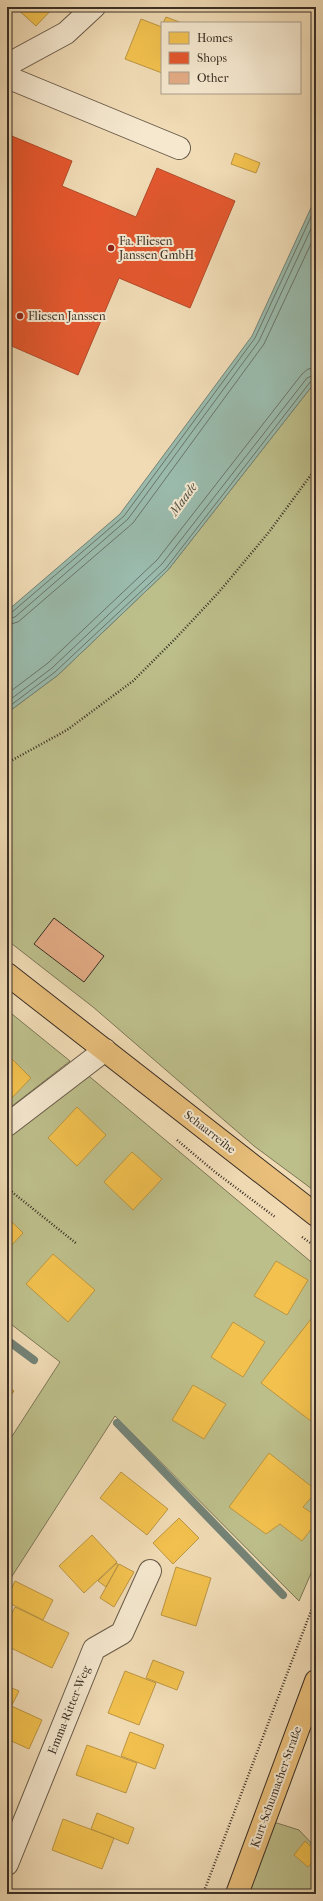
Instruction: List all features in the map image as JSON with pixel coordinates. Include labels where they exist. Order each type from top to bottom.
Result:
[{"type":"main road","name":"Schaarreihe","points":[[7,974],[316,1215]]},
{"type":"main road","name":"Kurt-Schumacher-Straße","points":[[237,1894],[316,1681]]},
{"type":"street","points":[[7,65],[66,34],[94,7]]},
{"type":"street","points":[[7,77],[179,148]]},
{"type":"street","points":[[7,1125],[105,1050]]},
{"type":"street","name":"Emma-Ritter-Weg","points":[[7,1864],[94,1649],[122,1633],[150,1571]]},
{"type":"path","points":[[7,763],[67,730],[133,681],[219,592],[269,532],[316,468]]},
{"type":"path","points":[[7,1188],[77,1244]]},
{"type":"path","points":[[203,1894],[316,1598]]},
{"type":"green space","points":[[316,381],[316,1192],[254,1146],[93,1007],[7,940],[7,713],[58,675],[168,570]]},
{"type":"green space","points":[[7,1010],[70,1061],[7,1110]]},
{"type":"green space","points":[[84,1072],[316,1266],[316,1562],[299,1601],[115,1416],[7,1584],[7,1444],[60,1362],[7,1321],[7,1134]]},
{"type":"green space","points":[[264,1819],[299,1830],[316,1848],[316,1894],[241,1894]]},
{"type":"water","name":"Maade","points":[[316,197],[316,381],[168,570],[58,675],[7,713],[7,611],[120,514],[252,336]]},
{"type":"building: Homes","points":[[15,7],[54,7],[36,26]]},
{"type":"building: Homes","points":[[166,17],[179,22],[164,22]]},
{"type":"building: Homes","points":[[141,19],[161,27],[161,73],[125,59]]},
{"type":"building: Homes","points":[[235,153],[260,163],[256,173],[231,164]]},
{"type":"building: Homes","points":[[7,1054],[31,1078],[7,1103]]},
{"type":"building: Homes","points":[[77,1107],[106,1135],[77,1166],[48,1138]]},
{"type":"building: Homes","points":[[132,1152],[162,1179],[133,1210],[104,1182]]},
{"type":"building: Homes","points":[[7,1217],[23,1233],[7,1250]]},
{"type":"building: Homes","points":[[53,1254],[95,1290],[68,1322],[26,1284]]},
{"type":"building: Homes","points":[[276,1261],[308,1280],[287,1315],[254,1296]]},
{"type":"building: Homes","points":[[311,1319],[316,1323],[316,1373],[313,1378],[316,1380],[316,1425],[261,1383]]},
{"type":"building: Homes","points":[[233,1322],[265,1342],[243,1377],[211,1357]]},
{"type":"building: Homes","points":[[193,1385],[226,1404],[204,1439],[172,1420]]},
{"type":"building: Homes","points":[[7,1386],[14,1391],[7,1401]]},
{"type":"building: Homes","points":[[269,1453],[316,1490],[316,1492],[303,1507],[316,1516],[316,1523],[302,1541],[280,1524],[266,1534],[229,1507]]},
{"type":"building: Homes","points":[[121,1472],[168,1509],[147,1535],[100,1498]]},
{"type":"building: Homes","points":[[179,1518],[199,1538],[173,1564],[153,1543]]},
{"type":"building: Homes","points":[[92,1535],[117,1562],[84,1593],[59,1566]]},
{"type":"building: Homes","points":[[117,1563],[118,1565],[106,1587],[98,1581]]},
{"type":"building: Homes","points":[[119,1564],[134,1572],[114,1607],[100,1598]]},
{"type":"building: Homes","points":[[176,1567],[211,1578],[196,1626],[161,1615]]},
{"type":"building: Homes","points":[[15,1581],[53,1600],[43,1620],[7,1602],[7,1598]]},
{"type":"building: Homes","points":[[15,1607],[69,1633],[52,1668],[7,1646],[7,1623]]},
{"type":"building: Homes","points":[[153,1660],[184,1672],[177,1690],[146,1678]]},
{"type":"building: Homes","points":[[125,1671],[156,1683],[139,1725],[108,1713]]},
{"type":"building: Homes","points":[[7,1686],[19,1691],[12,1705],[7,1703]]},
{"type":"building: Homes","points":[[7,1704],[42,1720],[29,1749],[7,1739]]},
{"type":"building: Homes","points":[[130,1732],[164,1745],[155,1769],[121,1756]]},
{"type":"building: Homes","points":[[87,1745],[137,1763],[126,1793],[76,1775]]},
{"type":"building: Homes","points":[[7,1798],[12,1800],[7,1810]]},
{"type":"building: Homes","points":[[97,1813],[134,1828],[128,1844],[91,1829]]},
{"type":"building: Homes","points":[[63,1819],[114,1838],[102,1869],[52,1850]]},
{"type":"building: Homes","points":[[305,1841],[316,1851],[316,1858],[308,1867],[294,1855]]},
{"type":"building: Shops","name":"Fa. Fliesen Janssen GmbH","points":[[7,134],[72,161],[62,186],[136,217],[157,168],[235,201],[190,308],[119,278],[78,375],[7,344]]},
{"type":"building: Other","points":[[54,918],[104,956],[84,982],[34,944]]},
{"type":"waterway","points":[[7,1340],[34,1360]]},
{"type":"waterway","points":[[117,1423],[283,1595]]},
{"type":"place","name":"Fa. Fliesen Janssen GmbH","points":[[111,248]]},
{"type":"place","name":"Fliesen Janssen","points":[[20,316]]}]
